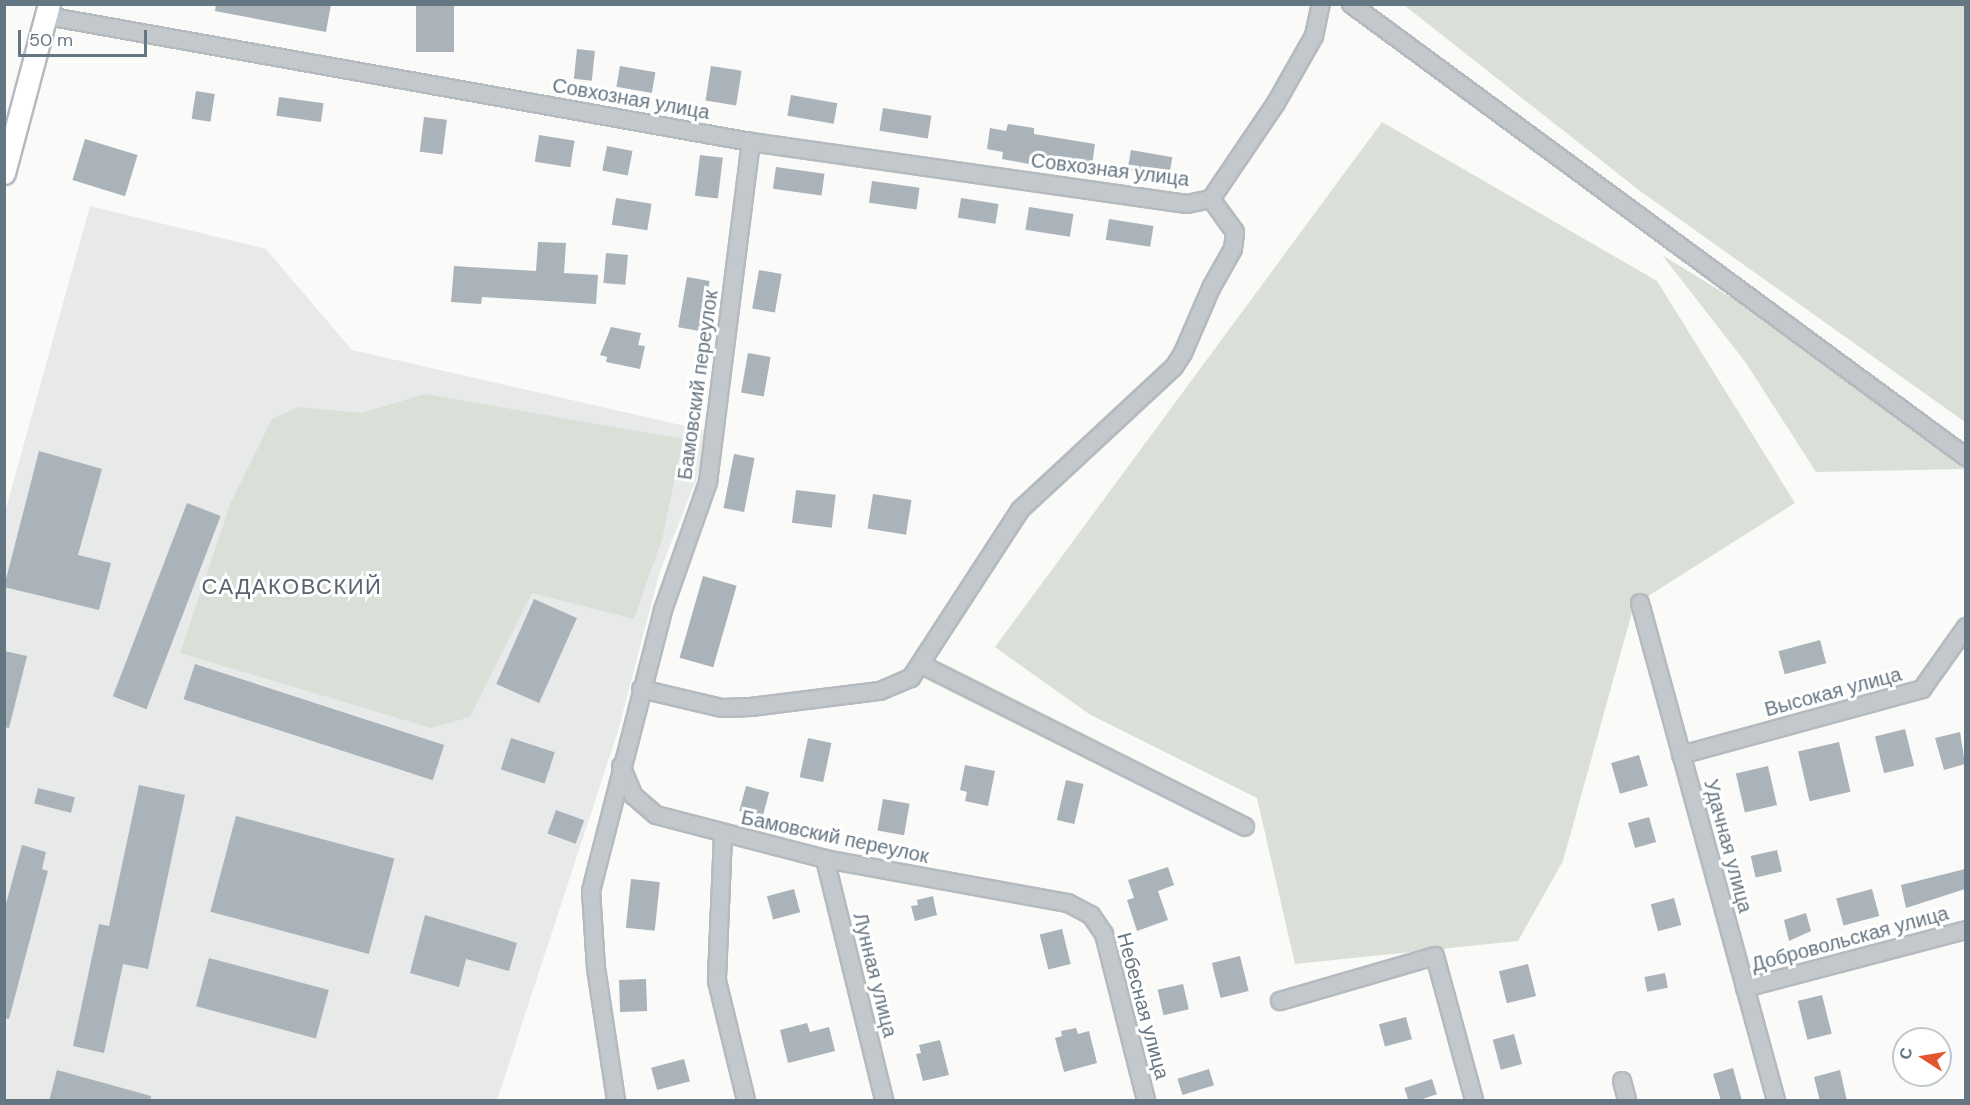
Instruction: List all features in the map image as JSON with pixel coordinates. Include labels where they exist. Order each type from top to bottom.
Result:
[{"type":"main road","points":[[6,164],[48,10]]},
{"type":"street","points":[[641,689],[722,708],[751,707],[880,691],[911,678],[922,665],[1020,510],[1174,367],[1183,353],[1211,288],[1233,249],[1235,232],[1211,200],[1276,103],[1308,45],[1321,4]]},
{"type":"street","points":[[1351,4],[1965,457]]},
{"type":"street","name":"Совхозная улица","points":[[48,10],[751,142],[1187,204],[1211,200]]},
{"type":"street","name":"Бамовский переулок","points":[[616,1101],[596,968],[591,891],[641,689],[676,569],[708,482],[751,142]]},
{"type":"street","name":"Удачная улица","points":[[1640,603],[1776,1101]]},
{"type":"street","name":"Высокая улица","points":[[1681,755],[1922,689],[1965,627]]},
{"type":"street","points":[[922,665],[1245,826]]},
{"type":"street","name":"Бамовский переулок","points":[[621,766],[634,796],[657,815],[723,835],[825,859],[1068,903]]},
{"type":"street","points":[[723,835],[717,981],[746,1101]]},
{"type":"street","name":"Лунная улица","points":[[825,859],[884,1101]]},
{"type":"street","name":"Небесная улица","points":[[1068,903],[1090,915],[1104,934],[1146,1101]]},
{"type":"street","name":"Добровольская улица","points":[[1745,988],[1965,930]]},
{"type":"street","points":[[1280,1001],[1436,956],[1474,1101]]},
{"type":"street","points":[[1622,1081],[1627,1101]]},
{"type":"shaded area","points":[[1404,5],[1965,5],[1965,422],[1640,191]]},
{"type":"shaded area","points":[[1382,122],[1657,281],[1795,503],[1634,605],[1563,861],[1518,941],[1295,964],[1257,798],[1089,714],[995,647]]},
{"type":"shaded area","points":[[90,206],[266,249],[352,350],[707,431],[697,478],[660,571],[618,731],[497,1100],[5,1100],[5,512]]},
{"type":"shaded area","points":[[1662,255],[1965,442],[1965,469],[1816,472],[1746,363]]},
{"type":"shaded area","points":[[425,394],[683,439],[662,539],[634,619],[532,593],[470,717],[431,728],[180,653],[231,502],[272,419],[299,407],[362,413]]},
{"type":"building","points":[[216,4],[331,4],[326,32],[215,11]]},
{"type":"building","points":[[416,4],[454,4],[454,52],[416,52]]},
{"type":"building","points":[[577,49],[595,51],[592,81],[574,79]]},
{"type":"building","points":[[620,66],[655,72],[652,93],[616,87]]},
{"type":"building","points":[[711,66],[742,71],[736,105],[706,101]]},
{"type":"building","points":[[196,91],[215,94],[210,122],[192,119]]},
{"type":"building","points":[[791,95],[837,103],[834,124],[787,116]]},
{"type":"building","points":[[279,97],[324,103],[321,122],[276,116]]},
{"type":"building","points":[[883,108],[931,116],[928,138],[879,131]]},
{"type":"building","points":[[424,117],[447,120],[443,155],[420,152]]},
{"type":"building","points":[[1008,124],[1034,128],[1034,134],[1095,144],[1092,165],[1030,155],[1029,164],[1002,159],[1003,152],[987,149],[990,128],[1006,131]]},
{"type":"building","points":[[539,135],[575,141],[570,167],[535,162]]},
{"type":"building","points":[[85,139],[138,155],[125,196],[72,180]]},
{"type":"building","points":[[607,146],[633,151],[628,176],[602,171]]},
{"type":"building","points":[[1131,150],[1172,157],[1169,177],[1128,170]]},
{"type":"building","points":[[700,155],[723,158],[718,198],[695,196]]},
{"type":"building","points":[[776,167],[825,174],[821,196],[773,189]]},
{"type":"building","points":[[872,181],[920,188],[916,209],[869,203]]},
{"type":"building","points":[[616,198],[652,204],[647,230],[612,225]]},
{"type":"building","points":[[961,198],[999,204],[995,224],[958,218]]},
{"type":"building","points":[[1029,207],[1073,214],[1070,237],[1025,230]]},
{"type":"building","points":[[1109,219],[1153,226],[1150,247],[1106,240]]},
{"type":"building","points":[[538,242],[566,243],[564,273],[598,275],[596,304],[482,297],[481,304],[451,302],[454,266],[536,271]]},
{"type":"building","points":[[606,253],[628,255],[625,285],[603,283]]},
{"type":"building","points":[[759,270],[782,274],[775,312],[752,308]]},
{"type":"building","points":[[687,277],[710,281],[701,331],[678,327]]},
{"type":"building","points":[[611,327],[641,333],[638,345],[645,346],[640,369],[606,362],[607,357],[600,355]]},
{"type":"building","points":[[748,353],[771,357],[764,396],[741,392]]},
{"type":"building","points":[[39,451],[102,469],[78,555],[111,563],[99,610],[4,587]]},
{"type":"building","points":[[734,454],[755,458],[744,512],[724,508]]},
{"type":"building","points":[[796,490],[836,495],[832,528],[792,523]]},
{"type":"building","points":[[873,494],[912,500],[906,535],[868,529]]},
{"type":"building","points":[[187,503],[221,516],[146,709],[113,696]]},
{"type":"building","points":[[703,576],[737,586],[713,667],[680,658]]},
{"type":"building","points":[[534,599],[577,618],[539,703],[496,684]]},
{"type":"building","points":[[1820,640],[1826,663],[1785,674],[1778,651]]},
{"type":"building","points":[[4,651],[27,656],[9,728],[4,727]]},
{"type":"building","points":[[195,664],[444,745],[433,780],[184,699]]},
{"type":"building","points":[[1905,729],[1914,766],[1884,773],[1875,736]]},
{"type":"building","points":[[1960,732],[1965,764],[1944,770],[1935,738]]},
{"type":"building","points":[[511,738],[555,752],[545,784],[501,769]]},
{"type":"building","points":[[808,738],[831,743],[823,782],[800,777]]},
{"type":"building","points":[[1839,742],[1850,792],[1810,801],[1798,751]]},
{"type":"building","points":[[1639,755],[1648,786],[1620,794],[1611,763]]},
{"type":"building","points":[[965,765],[995,771],[988,806],[965,801],[967,792],[960,790]]},
{"type":"building","points":[[1768,766],[1777,805],[1745,812],[1736,773]]},
{"type":"building","points":[[1066,780],[1084,784],[1074,824],[1057,820]]},
{"type":"building","points":[[139,785],[185,795],[148,969],[123,964],[104,1053],[73,1046],[99,924],[109,926]]},
{"type":"building","points":[[746,786],[769,792],[762,817],[739,811]]},
{"type":"building","points":[[38,788],[75,797],[71,813],[34,804]]},
{"type":"building","points":[[883,799],[910,804],[904,835],[877,831]]},
{"type":"building","points":[[556,810],[584,820],[576,844],[547,833]]},
{"type":"building","points":[[236,816],[394,858],[369,954],[210,912]]},
{"type":"building","points":[[1649,817],[1656,842],[1635,848],[1628,823]]},
{"type":"building","points":[[22,845],[46,852],[42,869],[48,871],[9,1019],[4,1018],[4,911]]},
{"type":"building","points":[[1777,850],[1782,871],[1756,878],[1751,856]]},
{"type":"building","points":[[1168,867],[1174,885],[1158,891],[1168,920],[1137,931],[1127,900],[1134,898],[1128,880]]},
{"type":"building","points":[[1965,869],[1965,889],[1906,908],[1901,885]]},
{"type":"building","points":[[631,879],[660,882],[655,931],[626,928]]},
{"type":"building","points":[[794,889],[800,912],[773,919],[767,896]]},
{"type":"building","points":[[1872,889],[1879,916],[1844,926],[1836,899]]},
{"type":"building","points":[[933,896],[937,915],[915,921],[911,906],[918,905],[917,900]]},
{"type":"building","points":[[1674,898],[1681,925],[1658,931],[1651,904]]},
{"type":"building","points":[[1806,913],[1811,931],[1789,941],[1784,920]]},
{"type":"building","points":[[425,915],[517,943],[509,971],[466,959],[459,987],[410,973]]},
{"type":"building","points":[[1062,929],[1071,964],[1048,969],[1040,935]]},
{"type":"building","points":[[1240,956],[1249,991],[1221,998],[1212,963]]},
{"type":"building","points":[[209,958],[329,990],[316,1038],[196,1006]]},
{"type":"building","points":[[1528,964],[1536,996],[1507,1003],[1499,971]]},
{"type":"building","points":[[1665,973],[1668,988],[1647,992],[1644,977]]},
{"type":"building","points":[[646,979],[647,1011],[620,1012],[619,980]]},
{"type":"building","points":[[1183,984],[1189,1009],[1164,1015],[1158,990]]},
{"type":"building","points":[[1822,995],[1832,1034],[1807,1040],[1798,1001]]},
{"type":"building","points":[[1406,1017],[1412,1039],[1385,1046],[1379,1024]]},
{"type":"building","points":[[807,1023],[810,1032],[829,1027],[835,1051],[788,1063],[780,1030]]},
{"type":"building","points":[[1076,1028],[1078,1034],[1089,1031],[1097,1063],[1064,1072],[1055,1038],[1062,1036],[1061,1031]]},
{"type":"building","points":[[1514,1034],[1522,1064],[1501,1070],[1493,1040]]},
{"type":"building","points":[[940,1040],[949,1075],[923,1081],[916,1054],[921,1053],[919,1045]]},
{"type":"building","points":[[684,1059],[690,1081],[657,1090],[651,1068]]},
{"type":"building","points":[[1733,1068],[1742,1101],[1721,1101],[1713,1074]]},
{"type":"building","points":[[1209,1069],[1214,1085],[1182,1095],[1177,1079]]},
{"type":"building","points":[[57,1070],[151,1096],[150,1101],[49,1101]]},
{"type":"building","points":[[1840,1070],[1847,1101],[1820,1101],[1814,1077]]},
{"type":"building","points":[[1432,1079],[1437,1094],[1419,1100],[1408,1100],[1404,1088]]},
{"type":"district","name":"САДАКОВСКИЙ","points":[[292,587]]}]
